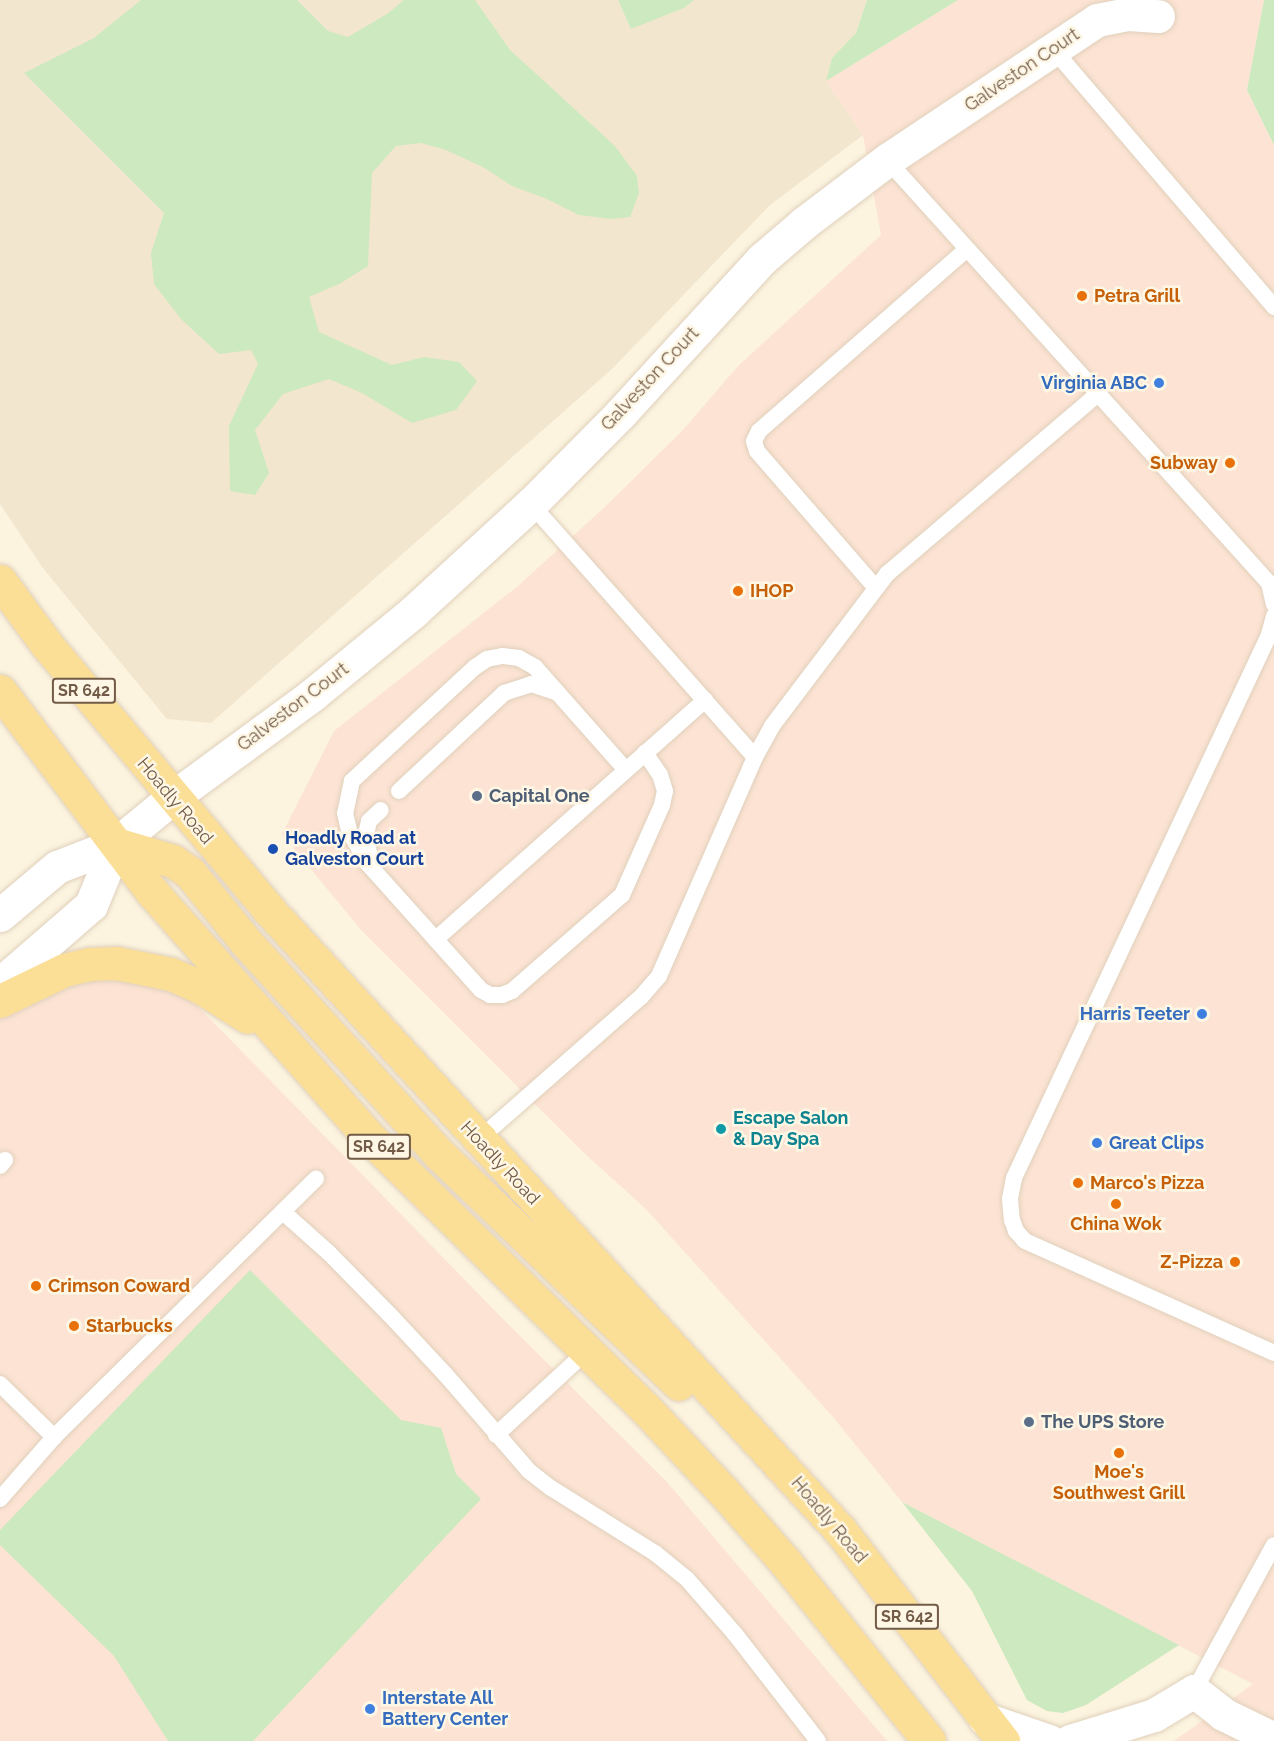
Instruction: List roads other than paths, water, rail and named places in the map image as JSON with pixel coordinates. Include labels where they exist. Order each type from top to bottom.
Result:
[{"type":"main road","name":"Hoadly Road","points":[[0,581],[47,645],[172,798],[283,927],[840,1530],[994,1730]]},
{"type":"main road","name":"SR 642","points":[[0,691],[153,893],[283,1041],[365,1133],[587,1351],[730,1499],[786,1563],[929,1741]]},
{"type":"main road","points":[[116,844],[173,861],[190,873],[262,960],[440,1154],[690,1395],[759,1440]]},
{"type":"main road","points":[[0,1001],[35,982],[70,969],[104,964],[132,965],[171,974],[202,988],[283,1041]]},
{"type":"street","name":"Galveston Court","points":[[116,844],[172,798],[312,695],[430,597],[531,504],[620,414],[762,259],[804,223],[887,160],[1097,20],[1128,14],[1158,16]]},
{"type":"street","points":[[0,915],[57,867],[116,844]]},
{"type":"street","points":[[0,984],[91,905],[116,844]]},
{"type":"street","points":[[1070,1741],[1154,1715],[1194,1691],[1223,1714],[1274,1739]]},
{"type":"street","points":[[1133,1741],[1154,1715]]},
{"type":"street","points":[[994,1730],[1049,1741]]},
{"type":"lane","points":[[1053,49],[1274,306]]},
{"type":"lane","points":[[887,160],[1269,583],[1274,604]]},
{"type":"lane","points":[[876,588],[757,452],[754,441],[759,431],[967,249]]},
{"type":"lane","points":[[478,1140],[641,997],[658,976],[755,757],[772,726],[887,574],[1098,394]]},
{"type":"lane","points":[[531,504],[755,757]]},
{"type":"lane","points":[[1274,616],[1269,635],[1014,1178],[1010,1199],[1012,1220],[1016,1231],[1025,1240],[1274,1353]]},
{"type":"lane","points":[[626,770],[535,667],[519,658],[502,656],[487,659],[352,781],[345,813],[349,831],[368,864],[481,990],[490,995],[502,995],[512,991],[622,895],[662,805],[664,791],[660,775],[645,753]]},
{"type":"lane","points":[[399,792],[504,693],[531,684],[557,692]]},
{"type":"lane","points":[[436,939],[705,700]]},
{"type":"lane","points":[[378,875],[366,842],[369,821],[381,810]]},
{"type":"lane","points":[[0,1499],[54,1437],[316,1179]]},
{"type":"lane","points":[[283,1212],[329,1253],[389,1314],[445,1374],[514,1456],[551,1488],[655,1553],[687,1579],[735,1634],[818,1741]]},
{"type":"lane","points":[[496,1435],[587,1351]]},
{"type":"lane","points":[[0,1384],[54,1437]]},
{"type":"lane","points":[[1194,1691],[1274,1545]]},
{"type":"place","name":"Petra Grill","points":[[1082,296]]},
{"type":"place","name":"Virginia ABC","points":[[1159,383]]},
{"type":"place","name":"Subway","points":[[1230,463]]},
{"type":"place","name":"IHOP","points":[[738,591]]},
{"type":"place","name":"Capital One","points":[[477,796]]},
{"type":"place","name":"Hoadly Road at Galveston Court","points":[[273,849]]},
{"type":"place","name":"Harris Teeter","points":[[1202,1014]]},
{"type":"place","name":"Escape Salon & Day Spa","points":[[721,1129]]},
{"type":"place","name":"Great Clips","points":[[1097,1143]]},
{"type":"place","name":"Marco's Pizza","points":[[1078,1183]]},
{"type":"place","name":"China Wok","points":[[1116,1204]]},
{"type":"place","name":"Z-Pizza","points":[[1235,1262]]},
{"type":"place","name":"Crimson Coward","points":[[36,1286]]},
{"type":"place","name":"Starbucks","points":[[74,1326]]},
{"type":"place","name":"The UPS Store","points":[[1029,1422]]},
{"type":"place","name":"Moe's Southwest Grill","points":[[1119,1453]]},
{"type":"place","name":"Interstate All Battery Center","points":[[370,1709]]}]
